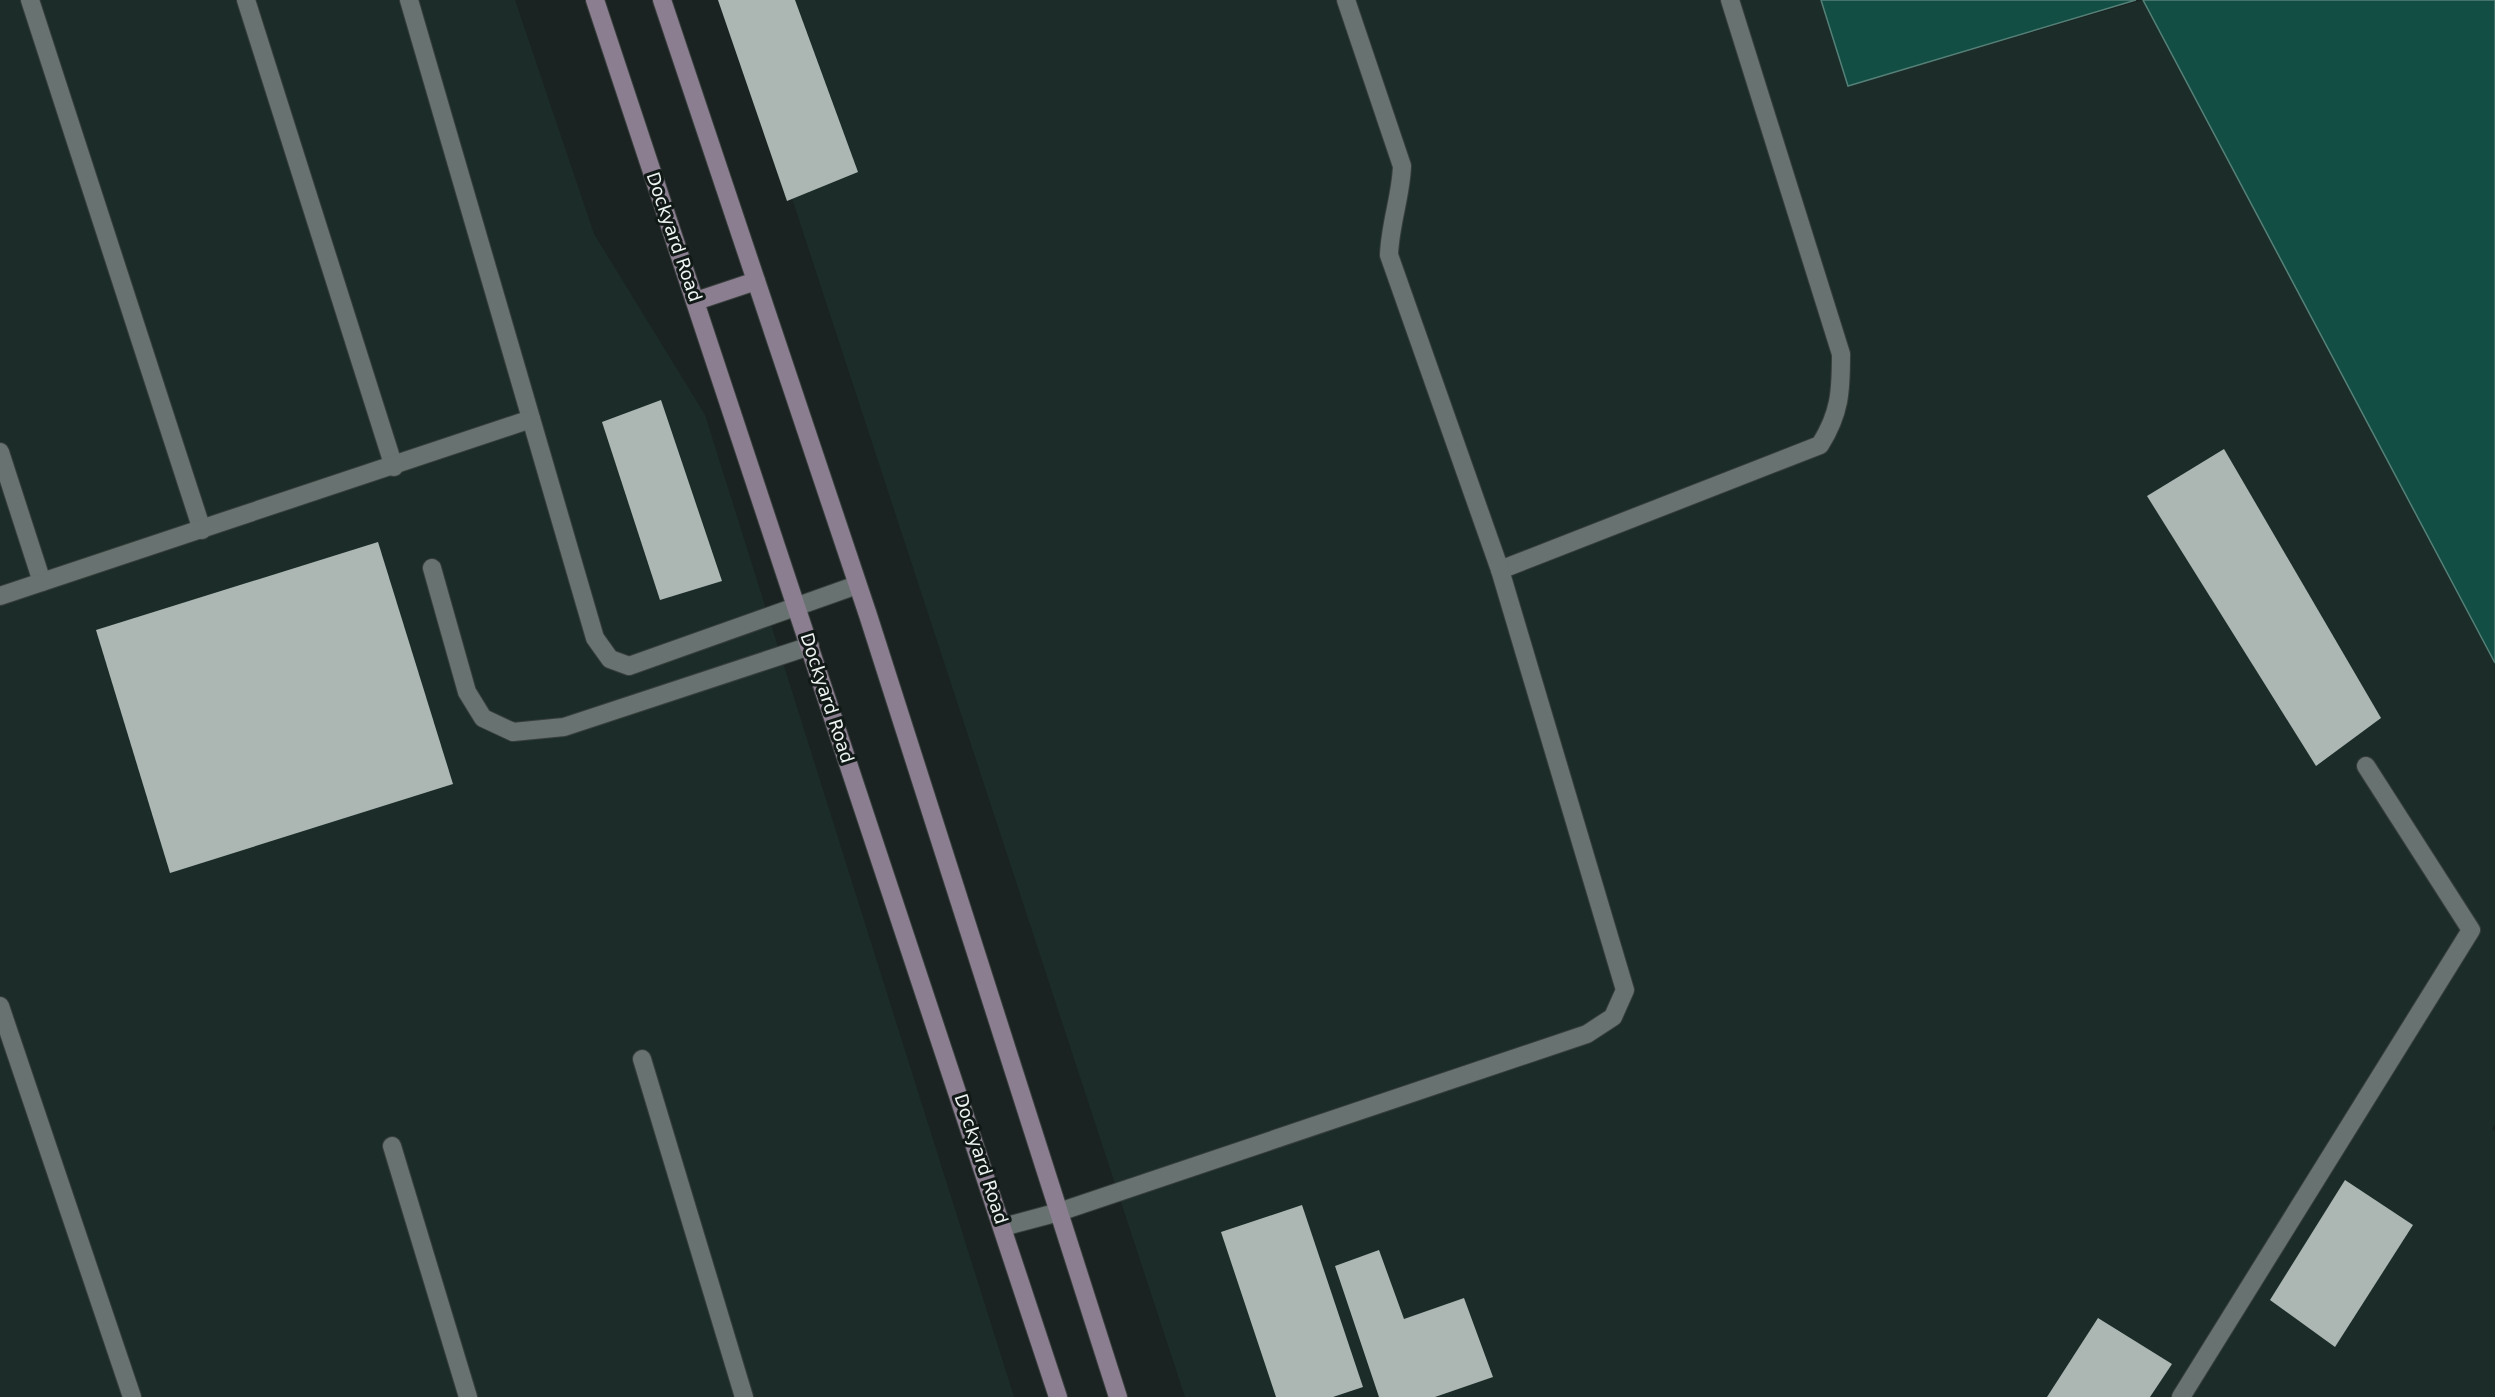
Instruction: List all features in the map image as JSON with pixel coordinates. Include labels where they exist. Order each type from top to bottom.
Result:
[{"type":"street","name":"Dockyard Road","points":[[595,0],[1058,1397]]},
{"type":"street","points":[[662,0],[857,585],[1118,1397]]},
{"type":"street","points":[[696,301],[756,281]]},
{"type":"lane","points":[[30,0],[202,530]]},
{"type":"lane","points":[[246,0],[394,466]]},
{"type":"lane","points":[[409,0],[595,638],[610,658],[629,666],[857,585]]},
{"type":"lane","points":[[1003,1227],[1059,1212],[1587,1034],[1613,1017],[1625,990],[1500,570],[1389,255],[1390,232],[1402,187],[1402,166],[1346,0]]},
{"type":"lane","points":[[1500,570],[1820,445],[1834,422],[1841,393],[1841,354],[1730,0]]},
{"type":"lane","points":[[0,596],[531,419]]},
{"type":"lane","points":[[0,452],[42,582]]},
{"type":"lane","points":[[432,568],[467,692],[483,718],[513,732],[564,727],[810,646]]},
{"type":"lane","points":[[2181,1397],[2471,930],[2366,766]]},
{"type":"lane","points":[[0,1006],[132,1397]]},
{"type":"lane","points":[[642,1059],[744,1397]]},
{"type":"lane","points":[[392,1146],[468,1397]]},
{"type":"shaded area","points":[[0,0],[515,0],[594,234],[705,415],[1014,1397],[0,1397]]},
{"type":"shaded area","points":[[727,0],[1821,0],[1848,86],[2143,0],[2495,663],[2495,1124],[2492,1129],[2495,1131],[2495,1397],[1185,1397]]},
{"type":"shaded area","points":[[1821,0],[2136,0],[1848,86]]},
{"type":"shaded area","points":[[2143,0],[2495,0],[2495,663]]},
{"type":"building","points":[[718,0],[795,0],[858,172],[787,201]]},
{"type":"building","points":[[661,400],[722,581],[660,600],[602,422]]},
{"type":"building","points":[[2224,449],[2381,718],[2316,766],[2147,496]]},
{"type":"building","points":[[378,542],[453,784],[170,873],[96,630]]},
{"type":"building","points":[[2345,1180],[2413,1225],[2335,1347],[2270,1300]]},
{"type":"building","points":[[1302,1205],[1363,1387],[1333,1397],[1276,1397],[1221,1232]]},
{"type":"building","points":[[1379,1250],[1404,1319],[1464,1298],[1493,1377],[1435,1397],[1379,1397],[1335,1266]]},
{"type":"building","points":[[2098,1318],[2172,1364],[2150,1397],[2047,1397]]}]
